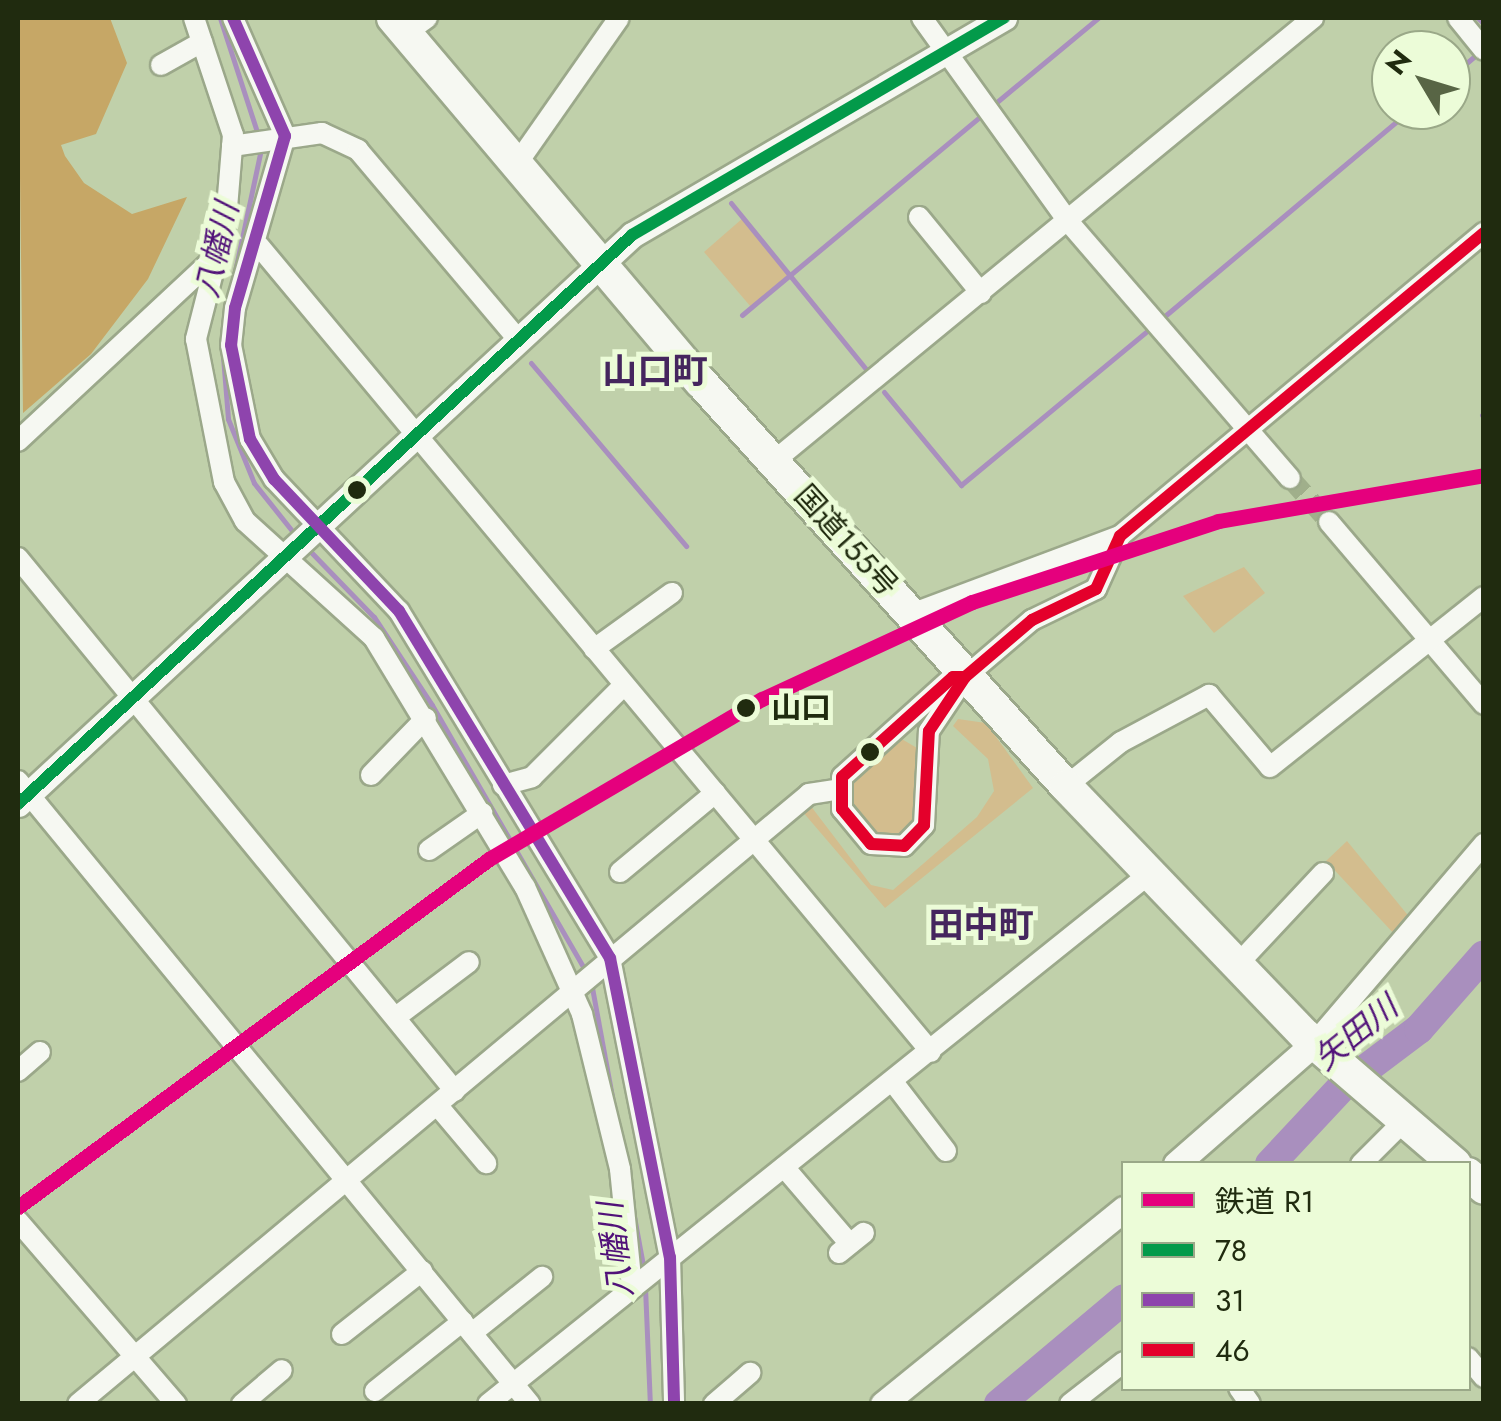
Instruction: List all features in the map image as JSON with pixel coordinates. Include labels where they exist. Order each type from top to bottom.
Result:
[{"type":"highway","name":"国道155号","points":[[409,23],[516,165],[965,677],[1236,966],[1317,1046],[1451,1161]]},
{"type":"street","points":[[194,18],[239,144],[228,208],[211,261],[196,339],[206,412],[224,482],[246,521],[288,554],[374,638],[482,813],[590,975],[620,1169],[650,1273]]},
{"type":"street","points":[[233,18],[278,137],[259,246],[235,308],[237,390],[274,479],[399,612],[503,785],[590,975],[674,1404]]},
{"type":"street","points":[[516,165],[618,18]]},
{"type":"street","points":[[922,18],[942,52],[1067,220],[1290,478]]},
{"type":"street","points":[[774,461],[1313,18]]},
{"type":"street","points":[[1458,18],[1484,50]]},
{"type":"street","points":[[530,1404],[350,1182],[21,793],[136,699],[516,338],[654,218],[998,19]]},
{"type":"street","points":[[161,65],[202,42]]},
{"type":"street","points":[[239,144],[278,137],[334,135],[358,150],[516,338]]},
{"type":"street","points":[[919,217],[981,292]]},
{"type":"street","points":[[911,614],[1120,536],[1250,435],[1484,234]]},
{"type":"street","points":[[259,246],[931,1052]]},
{"type":"street","points":[[18,441],[211,261]]},
{"type":"street","points":[[1329,522],[1482,699]]},
{"type":"street","points":[[839,788],[842,809],[871,844],[889,850],[916,838],[927,809],[929,731],[965,677],[1032,620],[1096,589],[1120,536]]},
{"type":"street","points":[[18,558],[455,1091]]},
{"type":"street","points":[[594,649],[672,593]]},
{"type":"street","points":[[1066,786],[1122,742],[1209,695],[1270,767],[1484,596]]},
{"type":"street","points":[[78,1404],[350,1182],[590,975],[809,794],[839,788],[953,677],[965,677]]},
{"type":"street","points":[[503,785],[532,777],[624,685]]},
{"type":"street","points":[[370,775],[426,718]]},
{"type":"street","points":[[620,872],[715,793]]},
{"type":"street","points":[[428,850],[482,813]]},
{"type":"street","points":[[1180,1161],[1317,1046],[1484,844]]},
{"type":"street","points":[[1236,966],[1323,873]]},
{"type":"street","points":[[488,1404],[1149,874]]},
{"type":"street","points":[[396,1017],[469,962]]},
{"type":"street","points":[[893,1082],[946,1151]]},
{"type":"street","points":[[438,1106],[486,1163]]},
{"type":"street","points":[[1364,1161],[1401,1119]]},
{"type":"street","points":[[784,1167],[851,1244]]},
{"type":"street","points":[[883,1404],[1121,1211]]},
{"type":"street","points":[[18,1222],[176,1404]]},
{"type":"street","points":[[342,1334],[422,1272]]},
{"type":"street","points":[[375,1392],[542,1277]]},
{"type":"street","points":[[1070,1404],[1121,1364]]},
{"type":"street","points":[[242,1404],[282,1370]]},
{"type":"street","points":[[714,1404],[750,1373]]},
{"type":"shaded area","points":[[18,18],[110,18],[127,63],[96,134],[61,145],[65,156],[84,183],[132,214],[187,197],[148,279],[91,354],[23,413]]},
{"type":"shaded area","points":[[743,218],[792,275],[751,307],[704,252]]},
{"type":"shaded area","points":[[1244,567],[1265,593],[1214,633],[1183,596]]},
{"type":"shaded area","points":[[958,719],[986,723],[1033,788],[885,908],[802,811],[810,805],[871,885],[893,890],[977,817],[994,791],[988,759],[953,726]]},
{"type":"shaded area","points":[[900,738],[917,748],[913,825],[904,839],[878,839],[849,806],[846,787]]},
{"type":"shaded area","points":[[1347,841],[1411,919],[1397,937],[1326,861]]},
{"type":"waterway","name":"八幡川","points":[[220,18],[259,138]]},
{"type":"waterway","points":[[992,106],[1098,18]]},
{"type":"waterway","points":[[1478,18],[1484,24]]},
{"type":"waterway","points":[[1471,59],[1478,53]]},
{"type":"waterway","points":[[742,315],[981,116]]},
{"type":"waterway","points":[[1160,320],[1386,130]]},
{"type":"waterway","name":"八幡川","points":[[224,323],[261,149]]},
{"type":"waterway","points":[[731,203],[871,375]]},
{"type":"waterway","points":[[884,392],[961,485],[1151,328]]},
{"type":"waterway","name":"八幡川","points":[[222,344],[228,419],[254,483],[297,537]]},
{"type":"waterway","points":[[531,363],[686,546]]},
{"type":"waterway","name":"八幡川","points":[[308,549],[374,617],[432,705],[586,972]]},
{"type":"waterway","name":"矢田川","points":[[1273,1161],[1342,1087],[1419,1029],[1484,955]]},
{"type":"waterway","name":"八幡川","points":[[591,982],[644,1271]]},
{"type":"waterway","name":"八幡川","points":[[645,1287],[650,1404]]},
{"type":"waterway","name":"矢田川","points":[[999,1404],[1121,1302]]},
{"type":"tunnel","points":[[1290,478],[1329,522]]},
{"type":"rail line","name":"R1","points":[[18,1207],[489,859],[762,699],[972,602],[1218,521],[1484,475]]},
{"type":"transit line","name":"31","points":[[233,18],[285,136],[235,308],[231,345],[250,439],[274,479],[399,611],[610,958],[670,1257],[674,1404]]},
{"type":"transit line","name":"78","points":[[18,804],[632,235],[1004,18]]},
{"type":"transit line","name":"46","points":[[965,677],[953,677],[842,777],[842,809],[871,844],[904,846],[924,825],[929,731],[965,677],[1032,620],[1096,589],[1120,536],[1484,233]]},
{"type":"place","name":"山口","points":[[746,708]]},
{"type":"district","name":"山口町","points":[[655,371]]},
{"type":"district","name":"田中町","points":[[981,925]]}]
